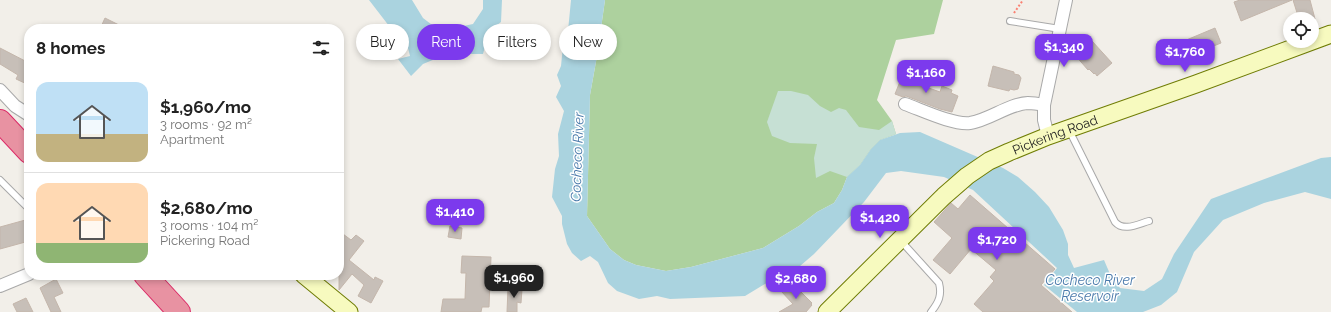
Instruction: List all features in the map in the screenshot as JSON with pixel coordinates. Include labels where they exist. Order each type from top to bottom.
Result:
[{"type":"highway","points":[[0,121],[24,147]]},
{"type":"highway","points":[[150,280],[179,312]]},
{"type":"main road","name":"Pickering Road","points":[[827,312],[954,187],[979,168],[998,157],[1048,136],[1196,84],[1331,34]]},
{"type":"main road","points":[[310,280],[349,312]]},
{"type":"street","points":[[1048,136],[1044,120],[1044,105],[1066,0]]},
{"type":"street","points":[[0,90],[15,106],[24,112]]},
{"type":"street","points":[[905,104],[948,119],[970,123],[1019,105],[1028,103],[1044,105]]},
{"type":"street","points":[[0,286],[24,276]]},
{"type":"lane","points":[[1010,21],[1060,29]]},
{"type":"lane","points":[[1069,129],[1115,222],[1124,228],[1149,221]]},
{"type":"lane","points":[[0,180],[24,204]]},
{"type":"lane","points":[[900,240],[939,283],[941,291],[940,298],[931,312]]},
{"type":"path","points":[[1013,14],[1023,0]]},
{"type":"green space","points":[[605,0],[943,0],[934,34],[896,40],[877,100],[892,121],[896,134],[880,140],[871,149],[860,165],[847,177],[842,190],[834,203],[817,212],[799,226],[763,248],[691,267],[666,271],[636,265],[624,260],[610,249],[587,216],[590,95],[596,60],[617,60],[617,24],[602,24]]},
{"type":"green space","points":[[778,91],[791,91],[808,95],[820,106],[831,112],[839,108],[846,110],[859,127],[879,130],[892,121],[896,134],[880,140],[871,149],[860,165],[847,177],[830,171],[816,178],[814,158],[817,144],[790,143],[772,136],[767,122]]},
{"type":"water","points":[[369,0],[412,0],[423,18],[431,24],[417,24],[417,60],[433,60],[423,64],[411,76],[399,60],[409,60],[409,24],[388,24]]},
{"type":"water","points":[[483,0],[502,0],[501,22],[498,24],[483,24],[483,54],[475,54],[475,24],[473,24],[483,9]]},
{"type":"water","points":[[571,0],[605,0],[602,24],[569,24]]},
{"type":"water","points":[[562,60],[596,60],[590,95],[587,216],[610,249],[624,260],[636,265],[666,271],[691,267],[763,248],[799,226],[817,212],[834,203],[842,190],[847,177],[860,165],[871,149],[880,140],[900,133],[920,132],[1003,168],[1018,177],[1049,207],[1063,230],[1068,244],[1068,255],[1074,268],[1104,260],[1110,274],[1120,288],[1144,291],[1162,279],[1174,254],[1211,199],[1321,158],[1331,157],[1331,199],[1305,192],[1264,203],[1223,220],[1194,252],[1177,292],[1161,305],[1143,312],[1077,312],[1044,285],[1057,268],[973,190],[944,177],[901,171],[886,173],[864,202],[814,254],[786,278],[775,278],[745,296],[670,299],[657,296],[639,299],[617,291],[608,283],[598,262],[590,256],[581,261],[572,253],[567,244],[562,224],[562,216],[552,197],[555,169],[559,156],[558,134],[564,111],[556,97],[561,86],[557,75]]},
{"type":"building","points":[[1240,0],[1292,0],[1241,21],[1234,2]]},
{"type":"building","points":[[1293,0],[1310,0],[1313,12],[1297,12]]},
{"type":"building","points":[[105,18],[117,24],[102,24]]},
{"type":"building","points":[[1215,28],[1221,43],[1201,51],[1200,48],[1189,53],[1184,41]]},
{"type":"building","points":[[1092,41],[1112,63],[1097,76],[1089,69],[1088,70],[1075,55]]},
{"type":"building","points":[[0,48],[24,60],[24,83],[16,79],[18,75],[0,64]]},
{"type":"building","points":[[993,66],[1019,75],[1021,78],[1018,89],[1010,89],[1009,91],[988,86]]},
{"type":"building","points":[[905,69],[913,72],[909,81],[940,92],[942,86],[952,90],[951,93],[958,96],[952,112],[906,96],[903,97],[895,94]]},
{"type":"building","points":[[970,195],[1055,269],[1041,285],[1072,312],[983,312],[974,304],[994,281],[990,277],[996,270],[971,249],[950,274],[933,260],[952,238],[934,222],[951,203],[958,209]]},
{"type":"building","points":[[24,220],[24,242],[0,249],[0,227]]},
{"type":"building","points":[[450,226],[462,228],[461,239],[448,237]]},
{"type":"building","points":[[344,235],[351,240],[356,235],[364,241],[349,260],[374,280],[375,277],[383,281],[371,303],[358,296],[364,285],[352,274],[339,290],[339,280],[344,280]]},
{"type":"building","points":[[462,256],[491,257],[489,307],[482,307],[481,312],[441,312],[443,299],[465,299],[466,273],[461,273]]},
{"type":"building","points":[[56,280],[63,293],[54,297],[61,312],[51,312],[40,288]]},
{"type":"building","points":[[790,282],[812,303],[806,312],[779,312],[793,304],[781,291]]},
{"type":"building","points":[[508,288],[522,289],[521,303],[517,302],[517,312],[507,312]]},
{"type":"building","points":[[26,298],[33,312],[17,312],[13,304]]},
{"type":"water label","name":"Cocheco River","points":[[577,157]]},
{"type":"water label","name":"Cocheco River Reservoir","points":[[1090,288]]}]
